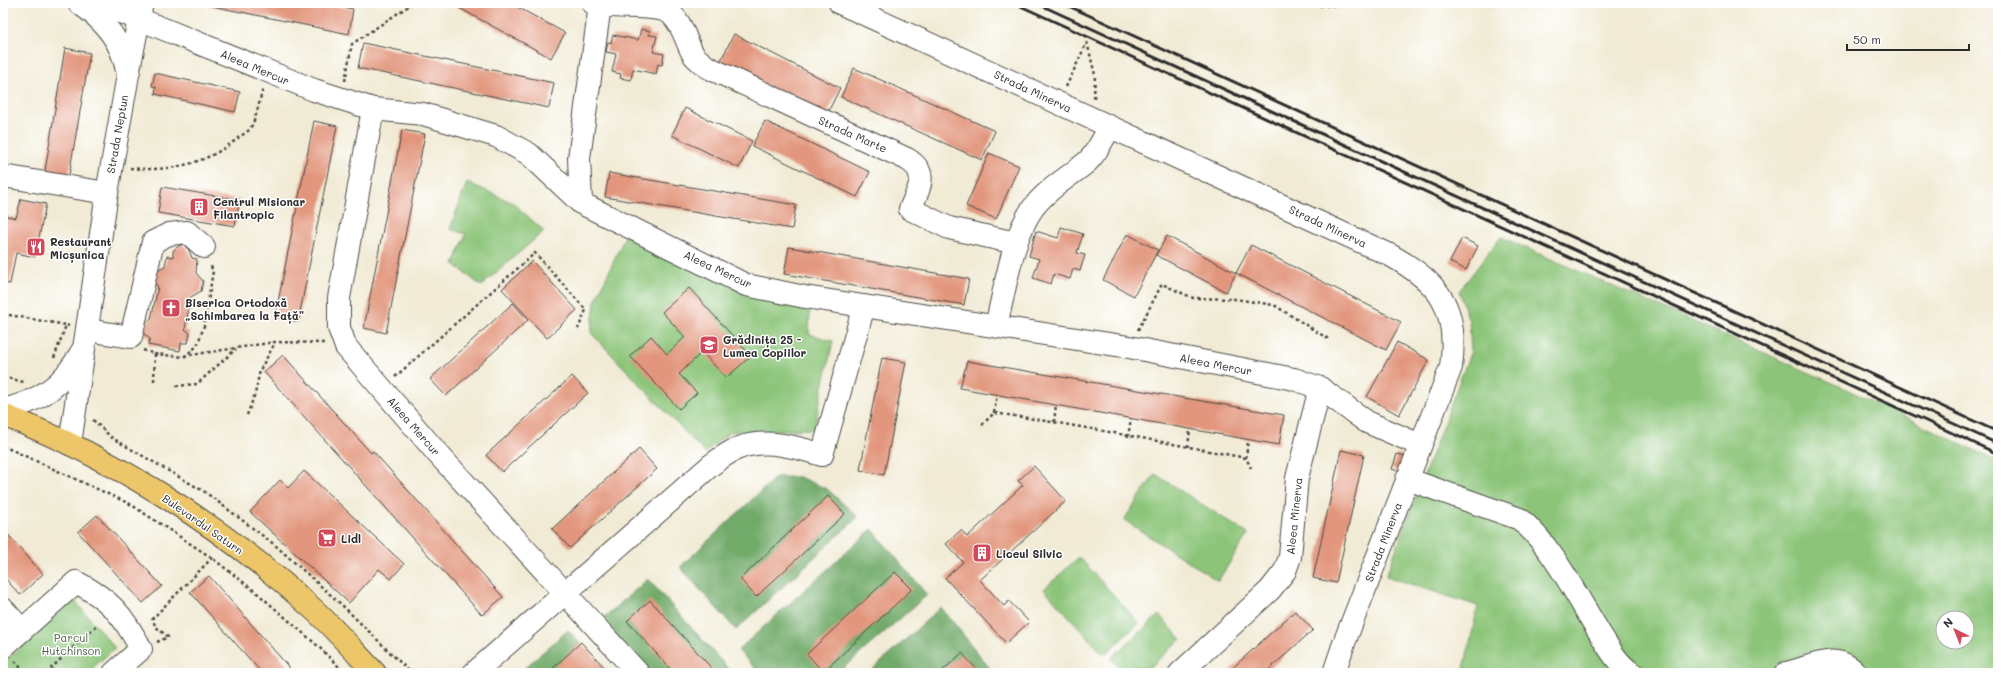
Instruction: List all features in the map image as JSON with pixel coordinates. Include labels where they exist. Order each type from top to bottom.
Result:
[{"type":"main road","name":"Bulevardul Saturn","points":[[3,416],[70,444],[128,475],[184,508],[269,571],[313,608],[375,673]]},
{"type":"street","name":"Strada Neptun","points":[[79,3],[97,17],[115,37],[125,60],[128,75]]},
{"type":"street","points":[[95,3],[141,11]]},
{"type":"street","name":"Strada Minerva","points":[[840,3],[1390,255],[1410,266],[1428,280],[1440,295],[1449,310],[1454,346],[1451,367],[1344,643],[1334,673]]},
{"type":"street","points":[[581,203],[579,158],[596,4]]},
{"type":"street","name":"Strada Marte","points":[[596,4],[657,9],[670,7],[694,56],[707,67],[907,158],[916,164],[921,173],[921,181],[910,209],[949,228],[1016,243]]},
{"type":"street","name":"Strada Neptun","points":[[3,410],[30,402],[49,391],[61,381],[74,365],[141,11]]},
{"type":"street","name":"Aleea Mercur","points":[[141,11],[286,80],[373,109],[423,114],[496,136],[529,154],[581,203],[746,285],[805,297],[1129,346],[1294,379],[1320,388],[1367,422],[1420,445]]},
{"type":"street","name":"Aleea Mercur","points":[[373,109],[339,298],[339,328],[346,347],[381,389],[566,594]]},
{"type":"street","points":[[996,326],[1016,243],[1024,223],[1034,206],[1088,161],[1097,150],[1102,123]]},
{"type":"street","points":[[3,176],[107,193]]},
{"type":"street","points":[[79,334],[131,337],[153,242],[168,234],[188,232],[204,247]]},
{"type":"street","points":[[474,673],[566,594],[710,466],[726,454],[739,448],[755,444],[800,448],[822,455],[864,306]]},
{"type":"street","name":"Strada Neptun","points":[[70,444],[79,334]]},
{"type":"street","name":"Aleea Minerva","points":[[1180,673],[1270,590],[1285,571],[1290,556],[1297,478],[1320,388]]},
{"type":"street","points":[[1407,479],[1520,519],[1532,529],[1549,551],[1610,650],[1632,673]]},
{"type":"street","points":[[3,647],[76,582],[96,592],[115,608],[129,626],[141,649],[114,673]]},
{"type":"street","points":[[566,594],[638,673]]},
{"type":"street","points":[[3,609],[22,630]]},
{"type":"street","points":[[1786,673],[1830,660],[1845,664],[1856,673]]},
{"type":"path","points":[[342,99],[352,44],[413,3]]},
{"type":"path","points":[[1266,3],[1293,6],[1597,3]]},
{"type":"path","points":[[1058,103],[1087,42],[1095,75],[1102,123]]},
{"type":"path","points":[[112,166],[150,170],[179,166],[208,158],[251,128],[268,72]]},
{"type":"path","points":[[184,356],[197,346],[204,326],[213,271],[204,247]]},
{"type":"path","points":[[381,389],[535,252],[586,310],[578,329]]},
{"type":"path","points":[[1129,346],[1162,284],[1193,298],[1235,299],[1274,305],[1330,340]]},
{"type":"path","points":[[3,314],[79,334],[51,365]]},
{"type":"path","points":[[131,337],[135,344],[143,351],[155,354],[184,356],[275,342],[309,341],[326,343],[339,328]]},
{"type":"path","points":[[247,415],[255,394],[260,370],[275,342]]},
{"type":"path","points":[[176,386],[197,384],[236,348]]},
{"type":"path","points":[[154,382],[155,354]]},
{"type":"path","points":[[3,377],[26,383]]},
{"type":"path","points":[[982,425],[994,412],[997,394]]},
{"type":"path","points":[[1054,422],[1056,405]]},
{"type":"path","points":[[994,412],[1246,458]]},
{"type":"path","points":[[1128,437],[1131,418]]},
{"type":"path","points":[[1188,447],[1190,429]]},
{"type":"path","points":[[1248,440],[1246,458],[1251,468]]},
{"type":"path","points":[[3,446],[130,504],[212,558],[256,592],[319,647],[345,673]]},
{"type":"path","points":[[141,649],[168,637],[156,627],[152,619],[212,558]]},
{"type":"path","points":[[46,673],[96,626]]},
{"type":"green space","points":[[1255,3],[1324,3],[1284,7]]},
{"type":"green space","points":[[467,182],[513,203],[544,231],[481,286],[454,264],[466,234],[450,229]]},
{"type":"green space","points":[[626,234],[740,290],[810,311],[809,334],[833,341],[814,429],[730,432],[705,453],[591,333],[595,302]]},
{"type":"green space","points":[[1501,237],[1844,388],[1998,461],[1998,673],[1463,673],[1478,606],[1386,576],[1471,351],[1469,321],[1459,291]]},
{"type":"green space","points":[[1155,474],[1248,534],[1218,581],[1124,520]]},
{"type":"green space","points":[[776,477],[799,477],[827,489],[858,517],[736,630],[680,567]]},
{"type":"green space","points":[[872,529],[927,595],[838,673],[759,673],[738,650]]},
{"type":"green space","points":[[1079,557],[1139,623],[1104,655],[1044,589]]},
{"type":"green space","points":[[648,579],[732,673],[648,673],[601,620]]},
{"type":"green space","name":"Parcul Hutchinson","points":[[74,600],[115,648],[87,673],[3,673],[3,663]]},
{"type":"green space","points":[[941,607],[992,671],[990,673],[869,673]]},
{"type":"green space","points":[[1159,615],[1181,639],[1144,673],[1124,673],[1111,658]]},
{"type":"green space","points":[[568,630],[607,673],[519,673]]},
{"type":"building","points":[[197,3],[320,3],[353,9],[349,34]]},
{"type":"building","points":[[450,3],[510,3],[565,33],[551,58]]},
{"type":"building","points":[[641,29],[650,31],[649,35],[657,36],[653,52],[664,54],[662,65],[658,64],[656,74],[633,69],[631,80],[620,78],[621,74],[612,72],[616,54],[606,52],[608,42],[611,43],[613,35],[638,40]]},
{"type":"building","points":[[734,34],[840,88],[826,116],[720,62]]},
{"type":"building","points":[[363,43],[554,83],[549,108],[358,68]]},
{"type":"building","points":[[65,48],[90,53],[68,181],[44,177]]},
{"type":"building","points":[[854,68],[995,131],[982,160],[841,97]]},
{"type":"building","points":[[155,73],[240,92],[235,112],[155,94],[156,87],[152,86]]},
{"type":"building","points":[[685,108],[752,141],[739,168],[672,135]]},
{"type":"building","points":[[314,121],[337,126],[298,322],[275,317]]},
{"type":"building","points":[[765,121],[870,172],[857,197],[752,146]]},
{"type":"building","points":[[402,130],[425,134],[386,333],[364,328]]},
{"type":"building","points":[[989,153],[1019,166],[996,219],[966,206]]},
{"type":"building","points":[[609,173],[796,205],[792,229],[605,197]]},
{"type":"building","name":"Centrul Misionar Filantropic","points":[[162,187],[240,200],[235,226],[158,213]]},
{"type":"building","points":[[21,199],[46,204],[35,257],[16,253],[10,284],[3,283],[3,212],[6,213],[6,216],[16,218]]},
{"type":"building","points":[[1061,227],[1083,234],[1077,253],[1085,255],[1080,271],[1073,269],[1070,279],[1054,274],[1051,284],[1033,278],[1039,259],[1029,256],[1036,231],[1058,238]]},
{"type":"building","points":[[1127,234],[1158,250],[1134,296],[1103,280]]},
{"type":"building","points":[[1167,236],[1236,273],[1226,292],[1156,255]]},
{"type":"building","points":[[1462,238],[1478,246],[1466,270],[1450,262]]},
{"type":"building","name":"Biserica Ortodoxă „Schimbarea la Față”","points":[[183,244],[189,250],[192,258],[197,259],[196,273],[203,281],[201,291],[191,297],[185,329],[190,333],[188,343],[181,343],[180,351],[148,345],[150,339],[143,333],[145,324],[151,319],[158,287],[153,280],[155,271],[165,266],[167,256],[173,257],[173,251]]},
{"type":"building","points":[[1251,245],[1401,322],[1386,350],[1236,273]]},
{"type":"building","points":[[789,247],[969,279],[964,305],[784,274]]},
{"type":"building","points":[[532,261],[577,310],[547,338],[502,289]]},
{"type":"building","name":"Grădinița 25 - Lumea Copiilor","points":[[689,288],[751,356],[726,378],[702,352],[679,374],[697,393],[679,409],[630,356],[651,336],[667,354],[685,337],[662,312]]},
{"type":"building","points":[[513,303],[528,320],[446,396],[430,379]]},
{"type":"building","points":[[1397,342],[1429,360],[1399,415],[1367,397]]},
{"type":"building","points":[[283,355],[371,453],[373,451],[503,597],[482,615],[264,372]]},
{"type":"building","points":[[882,358],[906,362],[884,475],[860,470]]},
{"type":"building","points":[[967,361],[1284,415],[1279,445],[960,388]]},
{"type":"building","points":[[572,376],[588,393],[502,472],[486,455]]},
{"type":"building","points":[[639,449],[657,469],[570,548],[552,529]]},
{"type":"building","points":[[1341,450],[1364,455],[1336,583],[1313,578]]},
{"type":"building","points":[[1397,454],[1406,456],[1401,472],[1392,469]]},
{"type":"building","name":"Liceul Silvic","points":[[1034,466],[1066,501],[980,580],[1004,606],[1009,601],[1029,622],[1006,643],[945,578],[963,562],[946,544],[961,530],[967,537],[1023,485],[1018,481]]},
{"type":"building","name":"Lidl","points":[[304,471],[404,564],[391,579],[379,569],[349,603],[250,512],[280,480],[288,488]]},
{"type":"building","points":[[828,496],[845,514],[756,597],[740,579]]},
{"type":"building","points":[[97,515],[162,586],[143,603],[78,532]]},
{"type":"building","points":[[3,529],[43,574],[20,595],[3,576]]},
{"type":"building","points":[[895,572],[912,589],[823,672],[807,654]]},
{"type":"building","points":[[209,576],[294,673],[262,673],[190,592]]},
{"type":"building","points":[[650,600],[716,673],[674,673],[627,621]]},
{"type":"building","points":[[1295,611],[1313,630],[1265,673],[1227,673]]},
{"type":"building","points":[[581,642],[604,667],[597,673],[548,673]]},
{"type":"building","points":[[962,653],[979,672],[940,673]]},
{"type":"railway","points":[[1014,3],[1998,454]]},
{"type":"railway","points":[[1036,3],[1998,444]]},
{"type":"railway","points":[[1062,3],[1998,432]]},
{"type":"place","name":"Centrul Misionar Filantropic","points":[[199,207]]},
{"type":"place","name":"Restaurant Micșunica","points":[[36,247]]},
{"type":"place","name":"Biserica Ortodoxă „Schimbarea la Față”","points":[[171,308]]},
{"type":"place","name":"Grădinița 25 - Lumea Copiilor","points":[[709,345]]},
{"type":"place","name":"Lidl","points":[[327,538]]},
{"type":"place","name":"Liceul Silvic","points":[[982,553]]}]
